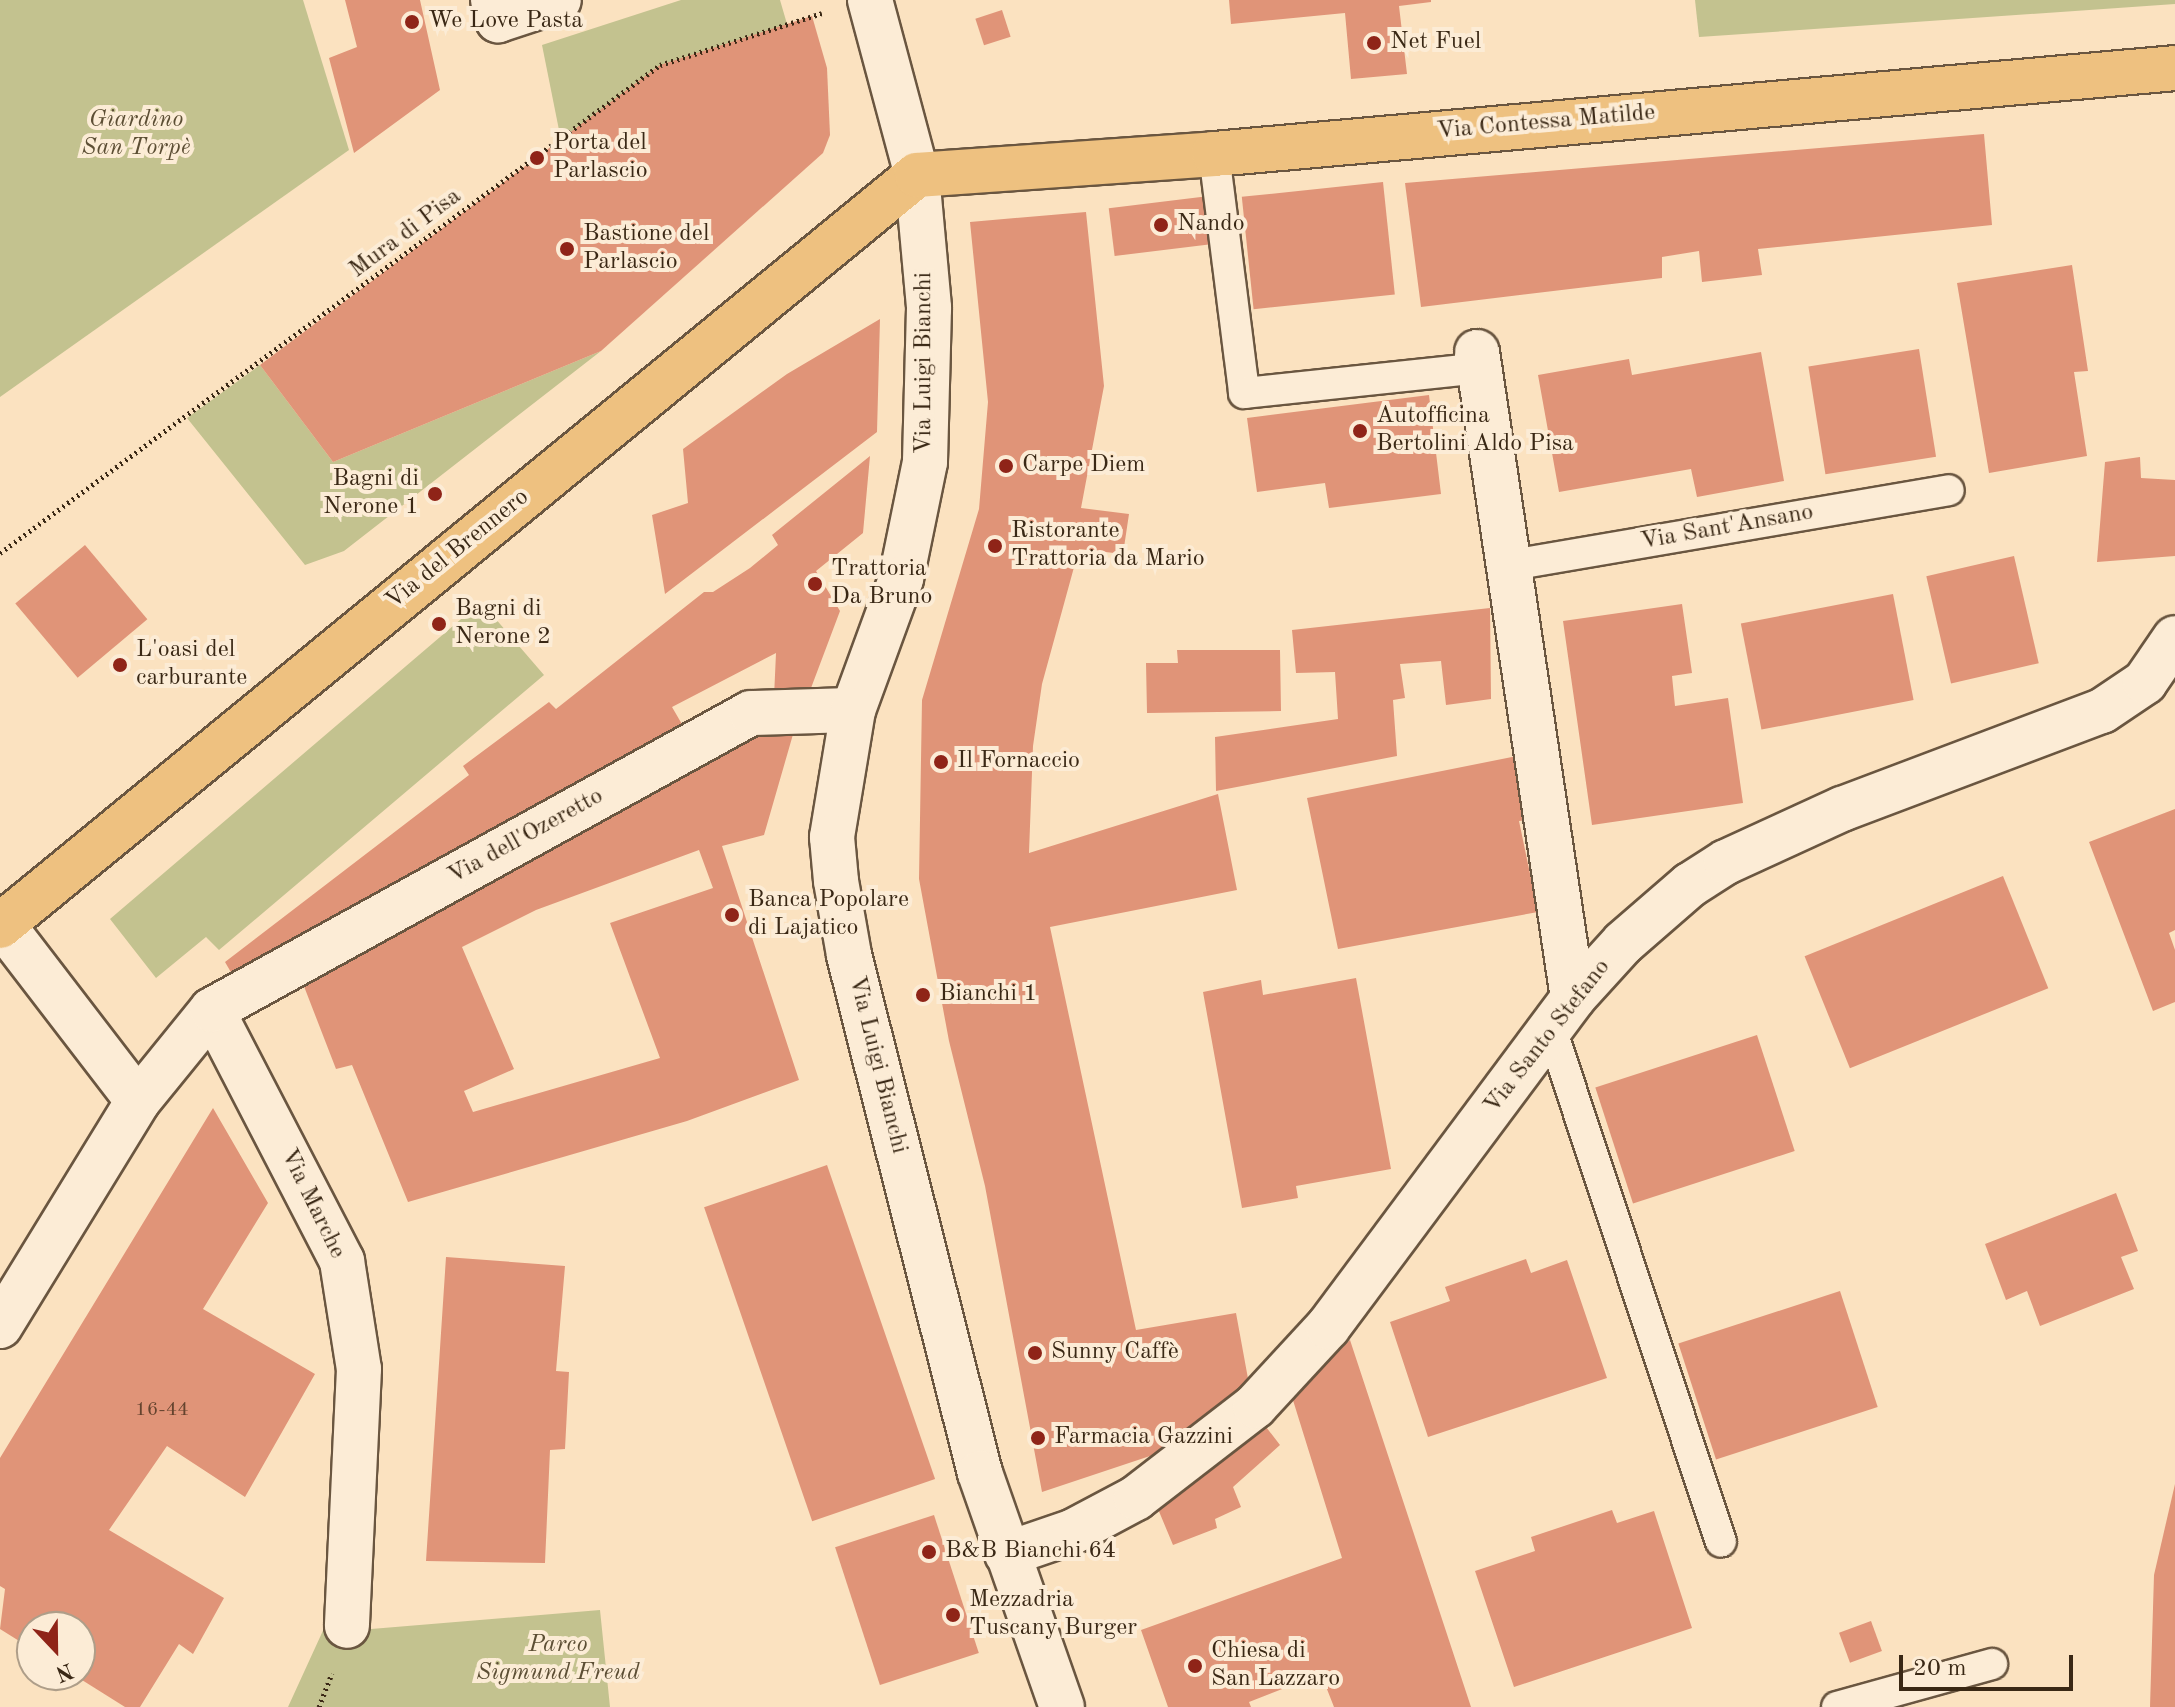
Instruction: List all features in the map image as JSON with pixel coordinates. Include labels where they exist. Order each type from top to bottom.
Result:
[{"type":"main road","name":"Via Contessa Matilde","points":[[917,175],[1214,154],[2175,68]]},
{"type":"main road","name":"Via del Brennero","points":[[1,925],[917,175]]},
{"type":"street","points":[[493,0],[498,20],[559,0]]},
{"type":"street","name":"Via Luigi Bianchi","points":[[870,0],[917,175],[929,308],[925,462],[901,579],[853,710],[832,837],[849,955],[980,1473],[1062,1707]]},
{"type":"street","points":[[1470,361],[1506,566],[1562,1014]]},
{"type":"street","name":"Via Santo Stefano","points":[[1007,1554],[1074,1531],[1136,1498],[1255,1406],[1328,1327],[1562,1014],[1623,943],[1707,873],[1842,809],[2102,711],[2145,682],[2175,638]]},
{"type":"street","name":"Via dell'Ozeretto","points":[[212,1010],[751,713],[853,710]]},
{"type":"street","points":[[1,925],[138,1101]]},
{"type":"street","points":[[0,1326],[138,1101],[212,1010]]},
{"type":"street","name":"Via Marche","points":[[212,1010],[342,1261],[359,1369],[347,1626]]},
{"type":"lane","points":[[1214,154],[1244,393],[1470,361]]},
{"type":"lane","name":"Via Sant'Ansano","points":[[1506,566],[1949,490]]},
{"type":"lane","points":[[1562,1014],[1721,1542]]},
{"type":"lane","points":[[1837,1707],[1992,1664]]},
{"type":"path","name":"Mura di Pisa","points":[[0,553],[660,65],[826,11]]},
{"type":"green space","name":"Giardino San Torpè","points":[[0,0],[303,0],[349,150],[0,397]]},
{"type":"green space","points":[[681,0],[780,0],[787,24],[561,140],[542,45]]},
{"type":"green space","points":[[1695,0],[2175,0],[2175,4],[1699,37]]},
{"type":"green space","points":[[601,351],[344,551],[305,565],[187,418],[260,365],[333,462]]},
{"type":"green space","points":[[481,602],[544,675],[219,950],[206,937],[156,978],[110,919]]},
{"type":"green space","name":"Parco Sigmund Freud","points":[[600,1610],[610,1707],[288,1707],[326,1624],[359,1630]]},
{"type":"building","points":[[345,0],[420,0],[440,90],[354,153],[329,58],[357,47]]},
{"type":"building","points":[[1229,0],[1431,2],[1399,6],[1407,74],[1351,79],[1345,13],[1231,24]]},
{"type":"building","points":[[1002,10],[1011,37],[984,45],[975,19]]},
{"type":"building","name":"Bastione del Parlascio","points":[[812,16],[827,68],[830,135],[823,153],[601,351],[333,462],[260,365],[660,65]]},
{"type":"building","points":[[1984,134],[1992,225],[1758,249],[1762,275],[1702,282],[1699,251],[1662,257],[1662,278],[1421,307],[1405,183]]},
{"type":"building","points":[[1383,182],[1395,294],[1254,309],[1242,197]]},
{"type":"building","name":"Nando","points":[[1209,196],[1215,244],[1115,256],[1109,208]]},
{"type":"building","points":[[1086,212],[1104,386],[1081,508],[1129,514],[1123,554],[1079,549],[1042,684],[1033,746],[1029,853],[1218,794],[1237,890],[1050,927],[1136,1330],[1236,1313],[1249,1384],[1156,1454],[1042,1492],[985,1186],[949,1041],[919,879],[922,700],[979,509],[988,402],[970,222]]},
{"type":"building","points":[[2072,265],[2088,371],[2074,372],[2087,456],[1989,473],[1957,283]]},
{"type":"building","points":[[880,319],[877,432],[665,594],[652,515],[688,503],[683,449],[787,374]]},
{"type":"building","points":[[1919,349],[1936,457],[1825,474],[1808,367]]},
{"type":"building","points":[[1761,352],[1784,481],[1697,497],[1691,469],[1559,492],[1538,375],[1629,359],[1632,375]]},
{"type":"building","points":[[1429,395],[1441,494],[1329,508],[1325,483],[1257,492],[1247,418]]},
{"type":"building","points":[[870,456],[863,533],[816,571],[840,611],[808,696],[774,697],[776,653],[672,707],[690,738],[236,981],[225,962],[469,775],[463,766],[549,702],[556,709],[704,592],[713,592],[750,568],[778,545],[772,535]]},
{"type":"building","points":[[2140,457],[2141,478],[2175,480],[2175,556],[2097,562],[2105,462]]},
{"type":"building","points":[[85,545],[147,619],[78,678],[15,603]]},
{"type":"building","points":[[2014,556],[2039,663],[1951,683],[1926,576]]},
{"type":"building","points":[[1893,594],[1914,700],[1761,730],[1741,624]]},
{"type":"building","points":[[1682,604],[1692,673],[1672,676],[1675,706],[1728,698],[1743,803],[1592,825],[1563,621]]},
{"type":"building","points":[[1490,608],[1491,699],[1446,705],[1441,661],[1400,664],[1405,698],[1393,700],[1397,756],[1216,791],[1215,737],[1338,719],[1335,672],[1296,673],[1292,630]]},
{"type":"building","points":[[1177,650],[1280,650],[1281,711],[1147,713],[1146,663],[1178,663]]},
{"type":"building","points":[[796,724],[764,835],[722,846],[799,1080],[687,1121],[408,1202],[352,1065],[336,1069],[300,976],[458,888],[468,894],[488,883],[490,871],[755,730]],"holes":[[[699,850],[713,888],[610,923],[660,1058],[473,1112],[464,1091],[514,1069],[462,947],[536,910]]]},
{"type":"building","points":[[1517,756],[1529,820],[1519,821],[1538,912],[1338,949],[1307,798]]},
{"type":"building","points":[[2175,809],[2175,930],[2169,933],[2175,950],[2175,1002],[2153,1011],[2089,842]]},
{"type":"building","points":[[2003,876],[2048,988],[1850,1068],[1805,956]]},
{"type":"building","points":[[1356,978],[1391,1169],[1296,1186],[1298,1198],[1242,1208],[1203,992],[1261,980],[1263,995]]},
{"type":"building","points":[[1757,1035],[1795,1151],[1633,1204],[1595,1088]]},
{"type":"building","points":[[213,1108],[268,1203],[203,1309],[315,1374],[245,1497],[167,1446],[109,1530],[224,1598],[193,1654],[179,1644],[140,1707],[125,1707],[96,1689],[96,1611],[16,1611],[16,1639],[0,1629],[5,1589],[0,1586],[0,1458]]},
{"type":"building","points":[[827,1165],[935,1479],[812,1521],[704,1207]]},
{"type":"building","points":[[2116,1193],[2138,1251],[2121,1257],[2134,1289],[2040,1326],[2027,1291],[2006,1300],[1985,1244]]},
{"type":"building","points":[[446,1257],[565,1266],[556,1371],[569,1372],[565,1449],[550,1450],[545,1563],[426,1561]]},
{"type":"building","points":[[1526,1259],[1531,1273],[1567,1260],[1607,1378],[1428,1437],[1390,1322],[1450,1301],[1445,1287]]},
{"type":"building","points":[[1840,1291],[1878,1407],[1716,1460],[1678,1344]]},
{"type":"building","points":[[1350,1340],[1471,1707],[1334,1707],[1321,1674],[1249,1702],[1251,1707],[1168,1707],[1141,1630],[1342,1558],[1292,1397]]},
{"type":"building","points":[[1263,1423],[1280,1445],[1233,1487],[1241,1507],[1215,1519],[1217,1528],[1173,1545],[1158,1509]]},
{"type":"building","points":[[2175,1484],[2175,1707],[2150,1707],[2154,1575]]},
{"type":"building","points":[[1612,1510],[1617,1523],[1654,1511],[1692,1628],[1514,1687],[1475,1571],[1535,1551],[1531,1537]]},
{"type":"building","points":[[934,1515],[979,1653],[880,1685],[835,1547]]},
{"type":"building","points":[[1871,1621],[1882,1651],[1850,1663],[1839,1633]]},
{"type":"place","name":"We Love Pasta","points":[[412,22]]},
{"type":"place","name":"Net Fuel","points":[[1374,43]]},
{"type":"place","name":"Porta del Parlascio","points":[[537,158]]},
{"type":"place","name":"Nando","points":[[1161,225]]},
{"type":"place","name":"Bastione del Parlascio","points":[[567,249]]},
{"type":"place","name":"Autofficina Bertolini Aldo Pisa","points":[[1360,431]]},
{"type":"place","name":"Carpe Diem","points":[[1006,466]]},
{"type":"place","name":"Bagni di Nerone 1","points":[[435,494]]},
{"type":"place","name":"Ristorante Trattoria da Mario","points":[[995,546]]},
{"type":"place","name":"Trattoria Da Bruno","points":[[815,584]]},
{"type":"place","name":"Bagni di Nerone 2","points":[[439,624]]},
{"type":"place","name":"L'oasi del carburante","points":[[120,665]]},
{"type":"place","name":"Il Fornaccio","points":[[941,762]]},
{"type":"place","name":"Banca Popolare di Lajatico","points":[[732,915]]},
{"type":"place","name":"Bianchi 1","points":[[923,995]]},
{"type":"place","name":"Sunny Caffè","points":[[1035,1353]]},
{"type":"place","name":"Farmacia Gazzini","points":[[1038,1438]]},
{"type":"place","name":"B&B Bianchi 64","points":[[929,1552]]},
{"type":"place","name":"Mezzadria Tuscany Burger","points":[[953,1615]]},
{"type":"place","name":"Chiesa di San Lazzaro","points":[[1195,1666]]}]
